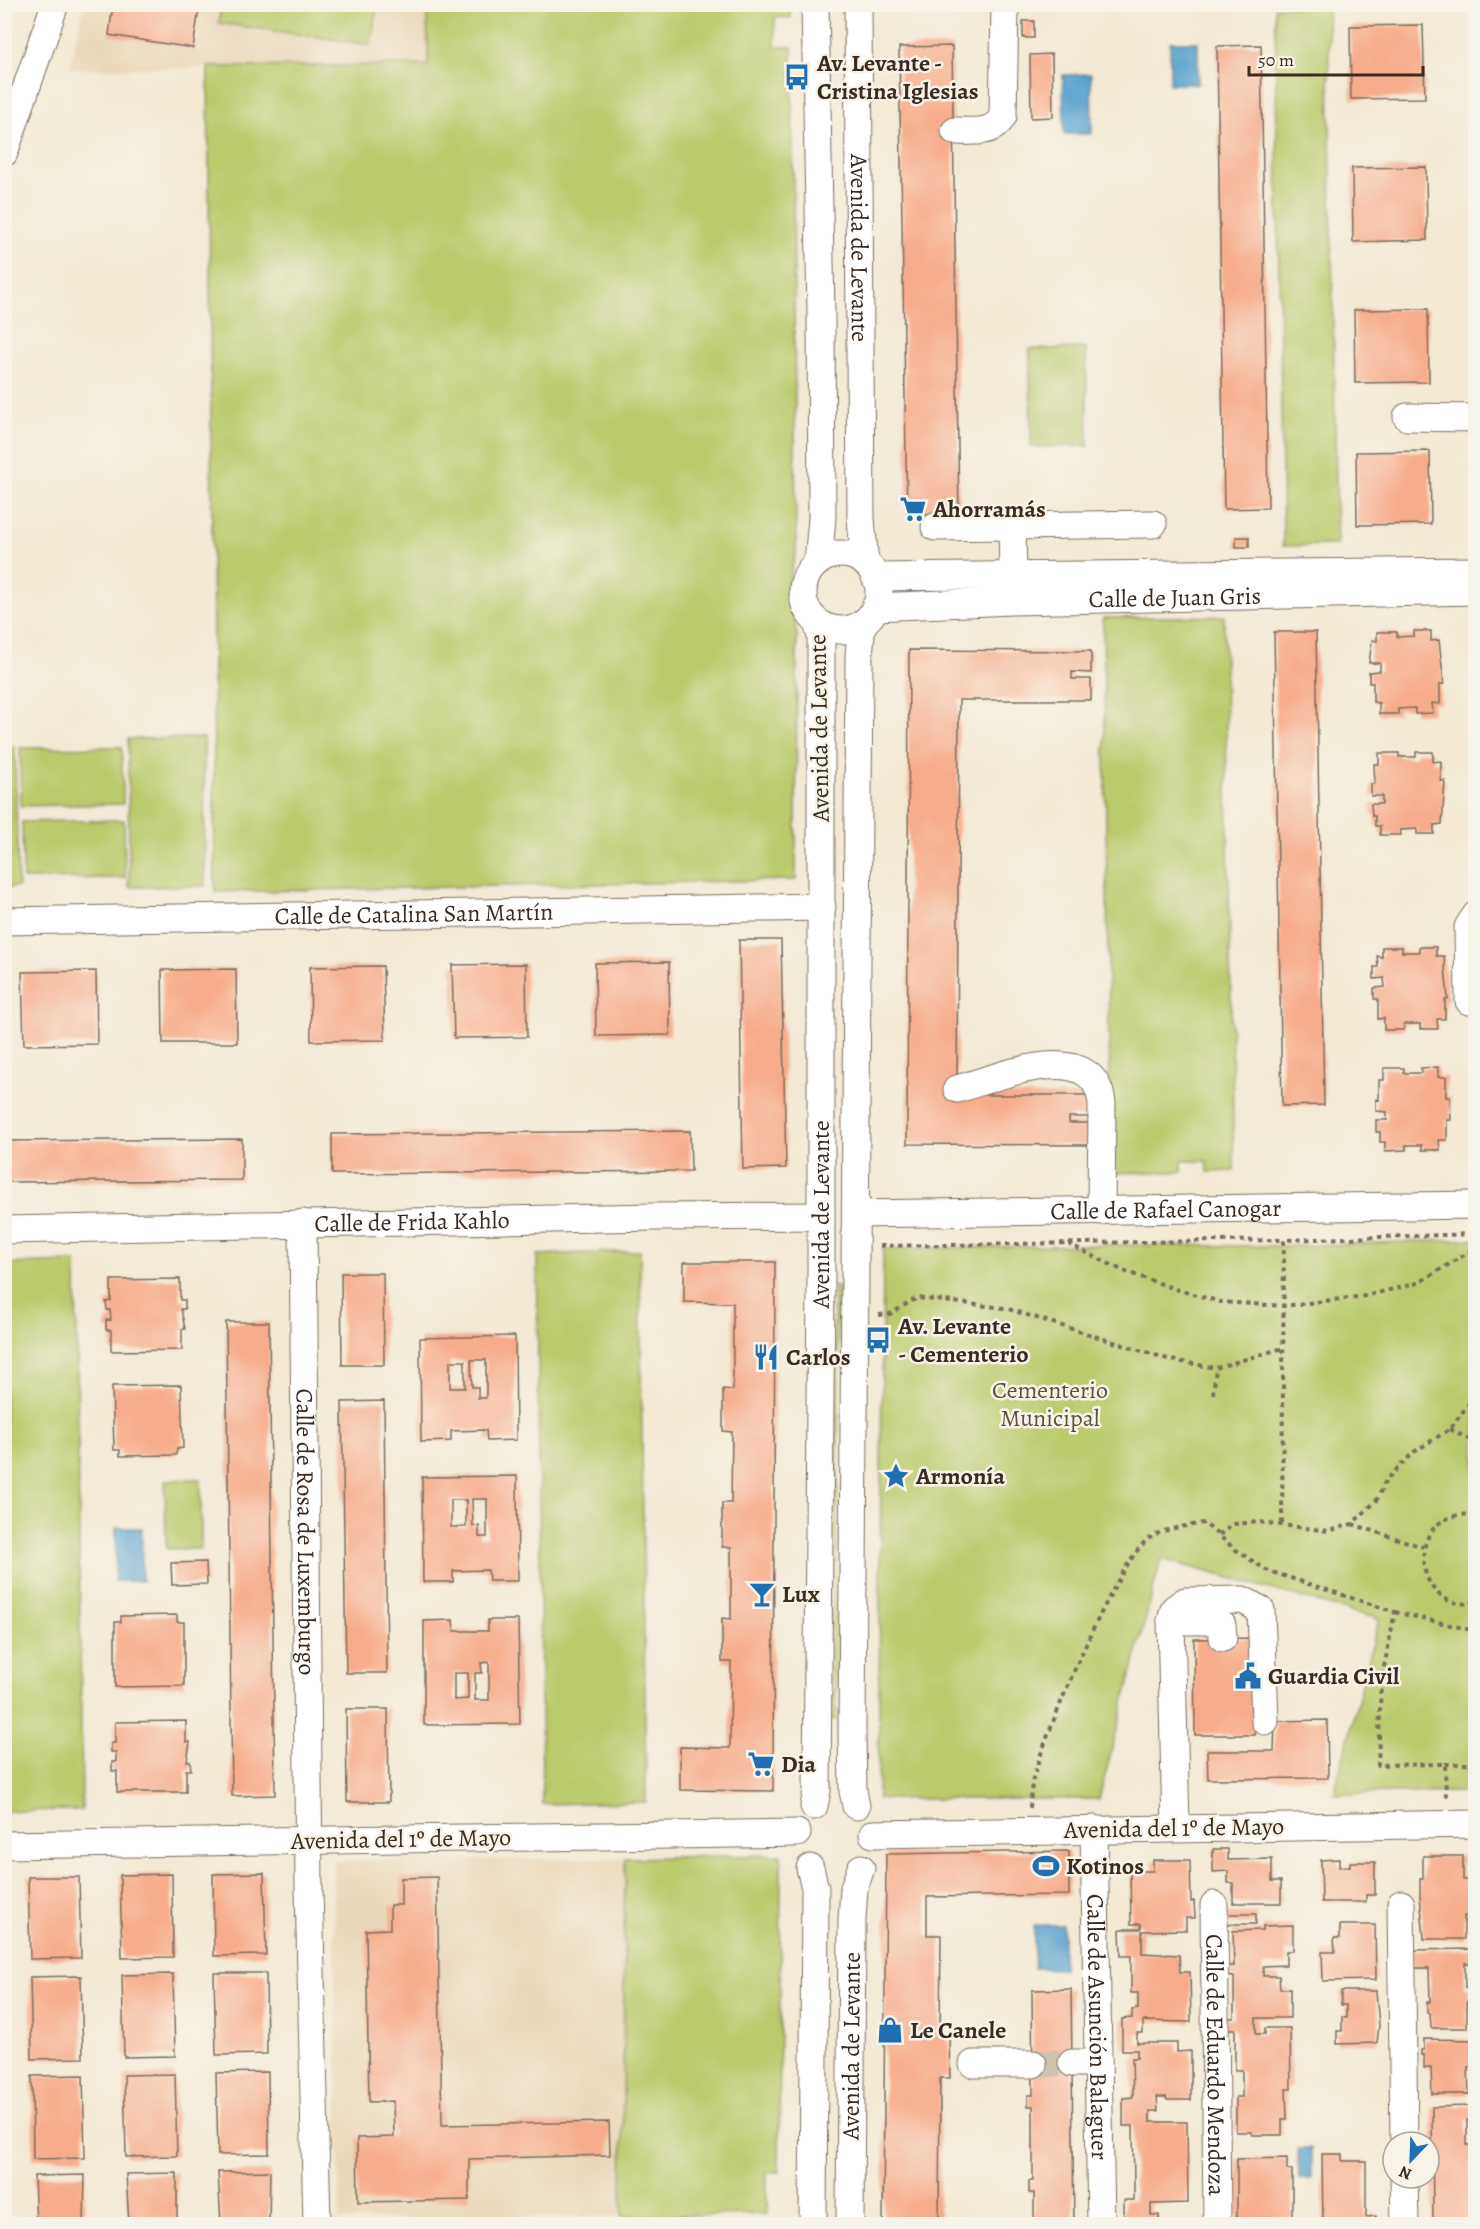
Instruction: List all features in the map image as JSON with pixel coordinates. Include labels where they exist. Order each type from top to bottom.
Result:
[{"type":"street","points":[[4,153],[55,4]]},
{"type":"street","name":"Avenida de Levante","points":[[814,4],[821,312],[822,518],[818,562]]},
{"type":"street","name":"Avenida de Levante","points":[[858,4],[861,519],[870,570]]},
{"type":"street","points":[[955,131],[988,131],[998,125],[1003,116],[1005,4]]},
{"type":"street","points":[[1407,417],[1476,418]]},
{"type":"street","points":[[935,527],[1153,524]]},
{"type":"street","points":[[1012,526],[1013,575]]},
{"type":"street","points":[[842,554],[854,556],[870,570],[879,588],[869,616],[847,630],[831,629],[817,622],[805,606],[803,586],[806,577],[818,562],[842,554]]},
{"type":"street","name":"Calle de Juan Gris","points":[[870,570],[1013,575],[1476,571]]},
{"type":"street","name":"Calle de Juan Gris","points":[[869,616],[1012,601],[1476,591]]},
{"type":"street","name":"Avenida de Levante","points":[[856,1806],[852,1791],[852,1731],[859,655],[869,616]]},
{"type":"street","name":"Avenida de Levante","points":[[814,1806],[817,1791],[822,907],[821,637],[817,622]]},
{"type":"street","name":"Calle de Catalina San Martín","points":[[4,921],[822,907]]},
{"type":"street","points":[[1469,1001],[1468,927],[1476,915]]},
{"type":"street","points":[[957,1089],[1048,1065],[1071,1066],[1088,1072],[1100,1088],[1102,1103],[1101,1211]]},
{"type":"street","name":"Calle de Rafael Canogar","points":[[857,1214],[1476,1205]]},
{"type":"street","name":"Calle de Frida Kahlo","points":[[4,1230],[303,1223],[821,1216]]},
{"type":"street","name":"Calle de Rosa de Luxemburgo","points":[[303,1223],[309,1841],[317,2224]]},
{"type":"street","points":[[1176,1828],[1171,1621],[1174,1609],[1185,1601],[1243,1600],[1261,1610],[1265,1721]]},
{"type":"street","points":[[1171,1621],[1214,1621],[1222,1625],[1223,1638]]},
{"type":"street","points":[[835,1800],[856,1806],[868,1819],[873,1833],[871,1852],[861,1868],[849,1875],[836,1878],[822,1875],[810,1868],[799,1853],[797,1833],[803,1816],[814,1806],[835,1800]]},
{"type":"street","name":"Avenida del 1º de Mayo","points":[[873,1833],[1476,1824]]},
{"type":"street","name":"Calle de Asunción Balaguer","points":[[1094,1829],[1085,2063],[1101,2224]]},
{"type":"street","name":"Avenida del 1º de Mayo","points":[[4,1845],[797,1833]]},
{"type":"street","name":"Avenida de Levante","points":[[810,1868],[815,1888],[813,2224]]},
{"type":"street","name":"Avenida de Levante","points":[[850,2224],[852,1920],[854,1888],[861,1868]]},
{"type":"street","points":[[1401,1904],[1404,2130]]},
{"type":"street","name":"Calle de Eduardo Mendoza","points":[[1214,1905],[1217,2224]]},
{"type":"street","points":[[973,2064],[1033,2064]]},
{"type":"street","points":[[1404,2190],[1405,2224]]},
{"type":"path","points":[[878,1256],[878,1246],[1284,1240],[1476,1234]]},
{"type":"path","points":[[1282,1524],[1284,1240]]},
{"type":"path","points":[[1070,1242],[1070,1245],[1082,1252],[1124,1271],[1178,1290],[1221,1302],[1284,1306],[1304,1301],[1365,1296],[1418,1283],[1476,1248]]},
{"type":"path","points":[[875,1305],[875,1315],[890,1314],[917,1298],[1005,1308],[1171,1360],[1216,1368],[1283,1348]]},
{"type":"path","points":[[1213,1394],[1216,1368]]},
{"type":"path","points":[[1219,1534],[1234,1524],[1258,1522],[1329,1531],[1352,1524],[1376,1501],[1386,1480],[1414,1452],[1450,1429],[1476,1394]]},
{"type":"path","points":[[1450,1429],[1476,1443]]},
{"type":"path","points":[[1476,1515],[1450,1517],[1438,1524],[1423,1547],[1423,1568],[1432,1587],[1456,1602],[1476,1602]]},
{"type":"path","points":[[1041,1806],[1030,1806],[1033,1779],[1069,1687],[1120,1574],[1150,1537],[1204,1523],[1236,1550],[1266,1570],[1395,1612],[1476,1631]]},
{"type":"path","points":[[1352,1524],[1423,1547]]},
{"type":"path","points":[[1395,1612],[1381,1682],[1378,1765],[1476,1764]]},
{"type":"path","points":[[1445,1764],[1446,1801]]},
{"type":"shaded area","points":[[84,5],[427,5],[428,65],[69,69]]},
{"type":"shaded area","points":[[625,1858],[622,2216],[340,2220],[333,1861]]},
{"type":"green space","points":[[221,4],[377,5],[371,45],[219,23]]},
{"type":"green space","points":[[427,5],[790,5],[791,18],[775,17],[775,47],[792,47],[796,552],[787,589],[797,633],[796,880],[215,892],[208,67],[428,65]]},
{"type":"green space","points":[[1328,6],[1337,545],[1283,546],[1275,7]]},
{"type":"green space","points":[[1086,348],[1088,446],[1031,447],[1030,349]]},
{"type":"green space","points":[[1224,616],[1234,1171],[1208,1172],[1207,1161],[1182,1161],[1182,1172],[1111,1173],[1103,618]]},
{"type":"green space","points":[[204,738],[205,886],[129,887],[128,739]]},
{"type":"green space","points":[[5,746],[15,746],[18,887],[5,887]]},
{"type":"green space","points":[[122,747],[123,804],[21,806],[20,748]]},
{"type":"green space","points":[[124,820],[125,878],[23,879],[22,822]]},
{"type":"green space","name":"Cementerio Municipal","points":[[1475,1239],[1475,1792],[1334,1794],[1379,1619],[1161,1559],[1099,1799],[878,1799],[883,1249],[1090,1245],[1299,1246]]},
{"type":"green space","points":[[640,1251],[646,1802],[542,1804],[537,1255]]},
{"type":"green space","points":[[76,1262],[82,1810],[5,1811],[5,1264]]},
{"type":"green space","points":[[834,1287],[839,1287],[836,1720],[830,1720]]},
{"type":"green space","points":[[201,1479],[201,1549],[166,1549],[165,1480]]},
{"type":"green space","points":[[781,1855],[779,2172],[767,2173],[767,2214],[622,2216],[625,1858]]},
{"type":"water","points":[[1170,42],[1198,42],[1198,84],[1170,84]]},
{"type":"water","points":[[1091,74],[1092,134],[1064,134],[1063,75]]},
{"type":"water","points":[[116,1528],[142,1528],[142,1581],[115,1581]]},
{"type":"water","points":[[1034,1925],[1063,1925],[1063,1969],[1034,1968]]},
{"type":"water","points":[[1298,2149],[1311,2149],[1311,2179],[1299,2179]]},
{"type":"building","points":[[113,4],[205,4],[204,10],[199,9],[193,48],[109,35]]},
{"type":"building","points":[[1023,21],[1034,21],[1034,38],[1023,38]]},
{"type":"building","points":[[1423,25],[1425,98],[1351,99],[1350,26]]},
{"type":"building","points":[[1261,45],[1268,508],[1224,509],[1217,46]]},
{"type":"building","points":[[952,46],[959,514],[907,515],[899,47]]},
{"type":"building","points":[[1052,54],[1053,117],[1031,118],[1030,55]]},
{"type":"building","points":[[1426,167],[1427,240],[1353,242],[1352,168]]},
{"type":"building","points":[[1428,309],[1429,382],[1355,383],[1354,310]]},
{"type":"building","points":[[1430,451],[1431,524],[1357,525],[1356,452]]},
{"type":"building","points":[[1236,537],[1249,537],[1249,547],[1236,547]]},
{"type":"building","points":[[1414,631],[1431,631],[1431,641],[1439,640],[1444,684],[1440,684],[1440,704],[1432,703],[1433,713],[1415,714],[1415,708],[1398,709],[1398,714],[1379,714],[1379,703],[1373,702],[1373,683],[1369,683],[1369,672],[1380,671],[1380,663],[1369,663],[1372,640],[1377,641],[1377,632],[1397,632],[1397,637],[1414,636]]},
{"type":"building","points":[[1274,632],[1316,632],[1324,1105],[1282,1106]]},
{"type":"building","points":[[909,650],[1091,651],[1091,673],[1072,672],[1072,679],[1091,679],[1091,700],[959,700],[957,1095],[1089,1095],[1089,1117],[1069,1117],[1069,1123],[1089,1123],[1088,1145],[907,1144]]},
{"type":"building","points":[[1416,752],[1433,752],[1433,762],[1441,761],[1441,781],[1445,781],[1442,824],[1434,825],[1434,834],[1417,834],[1417,829],[1400,830],[1401,835],[1380,835],[1380,826],[1375,826],[1375,816],[1372,816],[1371,804],[1382,804],[1382,796],[1371,796],[1371,784],[1375,784],[1374,764],[1379,764],[1379,753],[1399,753],[1399,757],[1416,757]]},
{"type":"building","points":[[739,940],[781,940],[786,1168],[743,1169]]},
{"type":"building","points":[[1382,947],[1402,947],[1402,952],[1419,952],[1419,947],[1436,947],[1436,956],[1444,956],[1448,999],[1445,1000],[1445,1019],[1437,1019],[1438,1029],[1420,1029],[1420,1024],[1404,1024],[1404,1030],[1384,1030],[1384,1018],[1378,1019],[1378,999],[1374,999],[1374,988],[1385,987],[1384,978],[1374,979],[1374,967],[1378,967],[1377,956],[1382,957]]},
{"type":"building","points":[[669,962],[670,1035],[596,1036],[595,963]]},
{"type":"building","points":[[526,964],[527,1037],[454,1038],[452,965]]},
{"type":"building","points":[[383,966],[385,1040],[311,1041],[310,967]]},
{"type":"building","points":[[236,969],[237,1043],[163,1043],[162,970]]},
{"type":"building","points":[[96,971],[97,1044],[24,1045],[22,972]]},
{"type":"building","points":[[1438,1067],[1438,1077],[1446,1077],[1446,1097],[1450,1097],[1451,1120],[1447,1120],[1447,1140],[1439,1140],[1440,1150],[1422,1150],[1422,1145],[1406,1145],[1406,1150],[1385,1151],[1385,1142],[1380,1142],[1380,1132],[1376,1132],[1376,1120],[1387,1120],[1387,1112],[1376,1111],[1376,1099],[1379,1100],[1379,1080],[1384,1080],[1384,1068],[1404,1068],[1404,1073],[1421,1073],[1421,1068]]},
{"type":"building","points":[[690,1131],[691,1171],[332,1174],[332,1134]]},
{"type":"building","points":[[242,1139],[242,1180],[4,1182],[4,1141]]},
{"type":"building","points":[[684,1262],[775,1262],[773,1791],[680,1790],[680,1747],[730,1748],[731,1662],[722,1662],[722,1618],[731,1619],[731,1547],[722,1547],[722,1503],[731,1503],[732,1432],[723,1431],[723,1389],[733,1390],[733,1303],[684,1302]]},
{"type":"building","points":[[341,1273],[383,1273],[384,1365],[342,1365]]},
{"type":"building","points":[[180,1279],[180,1300],[185,1300],[185,1309],[181,1309],[185,1329],[182,1329],[182,1350],[111,1351],[111,1330],[106,1330],[106,1320],[111,1320],[110,1310],[107,1310],[106,1302],[111,1301],[111,1280]]},
{"type":"building","points":[[226,1322],[269,1322],[275,1795],[232,1796]]},
{"type":"building","points":[[515,1336],[516,1440],[487,1441],[486,1430],[451,1431],[451,1441],[421,1442],[420,1338]],"holes":[[[471,1360],[486,1360],[486,1398],[478,1398],[478,1387],[472,1387]],[[450,1361],[465,1361],[465,1388],[450,1388]]]},
{"type":"building","points":[[181,1385],[183,1448],[177,1449],[176,1455],[120,1456],[120,1450],[114,1450],[112,1386]]},
{"type":"building","points":[[384,1401],[387,1673],[346,1673],[342,1402]]},
{"type":"building","points":[[517,1476],[518,1581],[489,1581],[488,1570],[453,1571],[453,1582],[423,1582],[422,1477]],"holes":[[[472,1499],[487,1499],[487,1537],[479,1537],[479,1526],[473,1526]],[[451,1500],[466,1500],[466,1527],[451,1527]]]},
{"type":"building","points":[[206,1562],[207,1584],[172,1585],[171,1563]]},
{"type":"building","points":[[177,1615],[177,1622],[184,1622],[184,1686],[115,1687],[115,1622],[121,1622],[121,1616]]},
{"type":"building","points":[[453,1620],[454,1631],[488,1631],[488,1620],[518,1620],[520,1724],[424,1725],[424,1621]],"holes":[[[489,1662],[489,1700],[475,1700],[475,1673],[482,1673],[481,1663]],[[454,1673],[468,1673],[468,1699],[454,1700]]]},
{"type":"building","points":[[1254,1638],[1255,1735],[1195,1735],[1194,1639]]},
{"type":"building","points":[[346,1709],[388,1709],[389,1802],[347,1802]]},
{"type":"building","points":[[1327,1720],[1328,1778],[1208,1779],[1207,1751],[1274,1751],[1275,1721]]},
{"type":"building","points":[[186,1721],[186,1742],[190,1742],[187,1761],[190,1761],[191,1770],[186,1770],[186,1792],[117,1792],[117,1771],[112,1771],[112,1762],[116,1762],[116,1752],[111,1752],[111,1743],[115,1743],[115,1722]]},
{"type":"building","points":[[1213,1849],[1228,1849],[1228,1860],[1272,1859],[1272,1881],[1281,1881],[1281,1903],[1233,1903],[1233,1883],[1228,1883],[1228,1871],[1213,1872]]},
{"type":"building","points":[[1069,1851],[1069,1895],[927,1897],[927,1935],[941,1935],[940,2035],[949,2035],[950,2078],[940,2078],[939,2224],[883,2224],[886,1854]]},
{"type":"building","points":[[1423,1856],[1463,1856],[1463,1880],[1474,1880],[1474,1916],[1464,1916],[1464,1939],[1424,1939],[1420,1896]]},
{"type":"building","points":[[1339,1859],[1339,1867],[1350,1866],[1350,1862],[1375,1862],[1375,1895],[1366,1895],[1366,1902],[1322,1902],[1321,1860]]},
{"type":"building","points":[[1153,1860],[1190,1860],[1191,1902],[1194,1901],[1195,1918],[1186,1918],[1186,1930],[1142,1931],[1142,1953],[1179,1955],[1180,1972],[1190,1972],[1191,2022],[1143,2021],[1143,2033],[1137,2033],[1137,2043],[1177,2043],[1177,2052],[1191,2051],[1191,2100],[1167,2100],[1166,2097],[1157,2097],[1158,2111],[1150,2111],[1150,2122],[1187,2122],[1188,2203],[1151,2204],[1151,2215],[1159,2215],[1159,2224],[1124,2224],[1124,2200],[1134,2200],[1134,2185],[1133,2126],[1123,2126],[1123,2098],[1133,2097],[1132,2058],[1137,2058],[1137,2050],[1122,2050],[1122,2019],[1132,2018],[1132,2010],[1138,2009],[1138,1993],[1131,1993],[1131,1956],[1121,1956],[1120,1929],[1141,1929],[1141,1924],[1131,1924],[1130,1871],[1153,1871]]},
{"type":"building","points":[[264,1873],[266,1955],[214,1956],[213,1874]]},
{"type":"building","points":[[172,1874],[173,1957],[122,1958],[120,1875]]},
{"type":"building","points":[[28,1877],[79,1877],[81,1958],[30,1959]]},
{"type":"building","points":[[437,1877],[442,2125],[609,2122],[610,2155],[469,2159],[469,2200],[358,2202],[357,2138],[394,2137],[393,2101],[369,2102],[366,1930],[390,1929],[390,1905],[401,1905],[401,1878]]},
{"type":"building","points":[[1222,1914],[1256,1914],[1256,1924],[1223,1924]]},
{"type":"building","points":[[1293,1925],[1293,1951],[1286,1951],[1286,1965],[1263,1966],[1263,1976],[1279,1976],[1280,1989],[1290,1989],[1290,2018],[1256,2018],[1256,2034],[1265,2034],[1265,2028],[1290,2028],[1291,2089],[1286,2089],[1287,2119],[1282,2119],[1282,2135],[1252,2135],[1252,2132],[1236,2132],[1236,2097],[1242,2097],[1242,2070],[1235,2070],[1235,2029],[1224,2029],[1224,2018],[1234,2018],[1234,1977],[1223,1976],[1223,1966],[1234,1966],[1233,1931],[1263,1930],[1263,1926]]},
{"type":"building","points":[[1340,1925],[1375,1925],[1376,1980],[1323,1981],[1322,1952],[1335,1952],[1334,1938],[1340,1938]]},
{"type":"building","points":[[1470,1949],[1470,1963],[1465,1963],[1465,1988],[1470,1988],[1470,2001],[1467,2001],[1467,2028],[1431,2028],[1430,2013],[1427,2013],[1427,2002],[1430,2002],[1429,1968],[1412,1968],[1412,1950]]},
{"type":"building","points":[[214,1973],[266,1973],[267,2054],[216,2055]]},
{"type":"building","points":[[173,1974],[175,2056],[124,2057],[122,1975]]},
{"type":"building","points":[[81,1976],[83,2058],[32,2059],[30,1977]]},
{"type":"building","points":[[1071,1989],[1074,2224],[1034,2224],[1034,2193],[1029,2193],[1029,2181],[1033,2181],[1033,2106],[1028,2106],[1028,2095],[1033,2095],[1032,1990]]},
{"type":"building","points":[[1341,1991],[1376,1991],[1379,2025],[1377,2043],[1337,2044],[1337,2031],[1342,2031],[1342,2017],[1346,2018],[1346,2005],[1341,2005]]},
{"type":"building","points":[[1424,2039],[1476,2040],[1476,2067],[1468,2067],[1469,2094],[1432,2094],[1431,2068],[1424,2068],[1424,2055],[1421,2055],[1421,2050],[1424,2050]]},
{"type":"building","points":[[268,2072],[269,2154],[218,2155],[216,2073]]},
{"type":"building","points":[[175,2074],[177,2156],[126,2157],[124,2075]]},
{"type":"building","points":[[83,2075],[85,2158],[33,2159],[32,2076]]},
{"type":"building","points":[[1472,2106],[1472,2120],[1467,2120],[1467,2145],[1472,2145],[1471,2211],[1474,2211],[1474,2224],[1433,2224],[1433,2190],[1441,2190],[1441,2130],[1432,2130],[1432,2107]]},
{"type":"building","points":[[1322,2154],[1342,2154],[1342,2161],[1366,2161],[1366,2217],[1376,2216],[1376,2224],[1323,2224]]},
{"type":"building","points":[[1287,2158],[1287,2170],[1292,2170],[1292,2217],[1288,2217],[1288,2224],[1237,2224],[1237,2159]]},
{"type":"building","points":[[270,2171],[269,2224],[221,2224],[218,2172]]},
{"type":"building","points":[[177,2173],[177,2224],[129,2224],[126,2174]]},
{"type":"building","points":[[85,2175],[84,2224],[36,2224],[34,2176]]},
{"type":"tunnel","points":[[1033,2064],[1072,2063]]},
{"type":"place","name":"Av. Levante - Cristina Iglesias","points":[[797,77]]},
{"type":"place","name":"Ahorramás","points":[[913,509]]},
{"type":"place","name":"Av. Levante - Cementerio","points":[[878,1340]]},
{"type":"place","name":"Carlos","points":[[766,1357]]},
{"type":"place","name":"Armonía","points":[[896,1476]]},
{"type":"place","name":"Lux","points":[[762,1594]]},
{"type":"place","name":"Guardia Civil","points":[[1248,1676]]},
{"type":"place","name":"Dia","points":[[761,1764]]},
{"type":"place","name":"Kotinos","points":[[1046,1866]]},
{"type":"place","name":"Le Canele","points":[[890,2030]]}]
